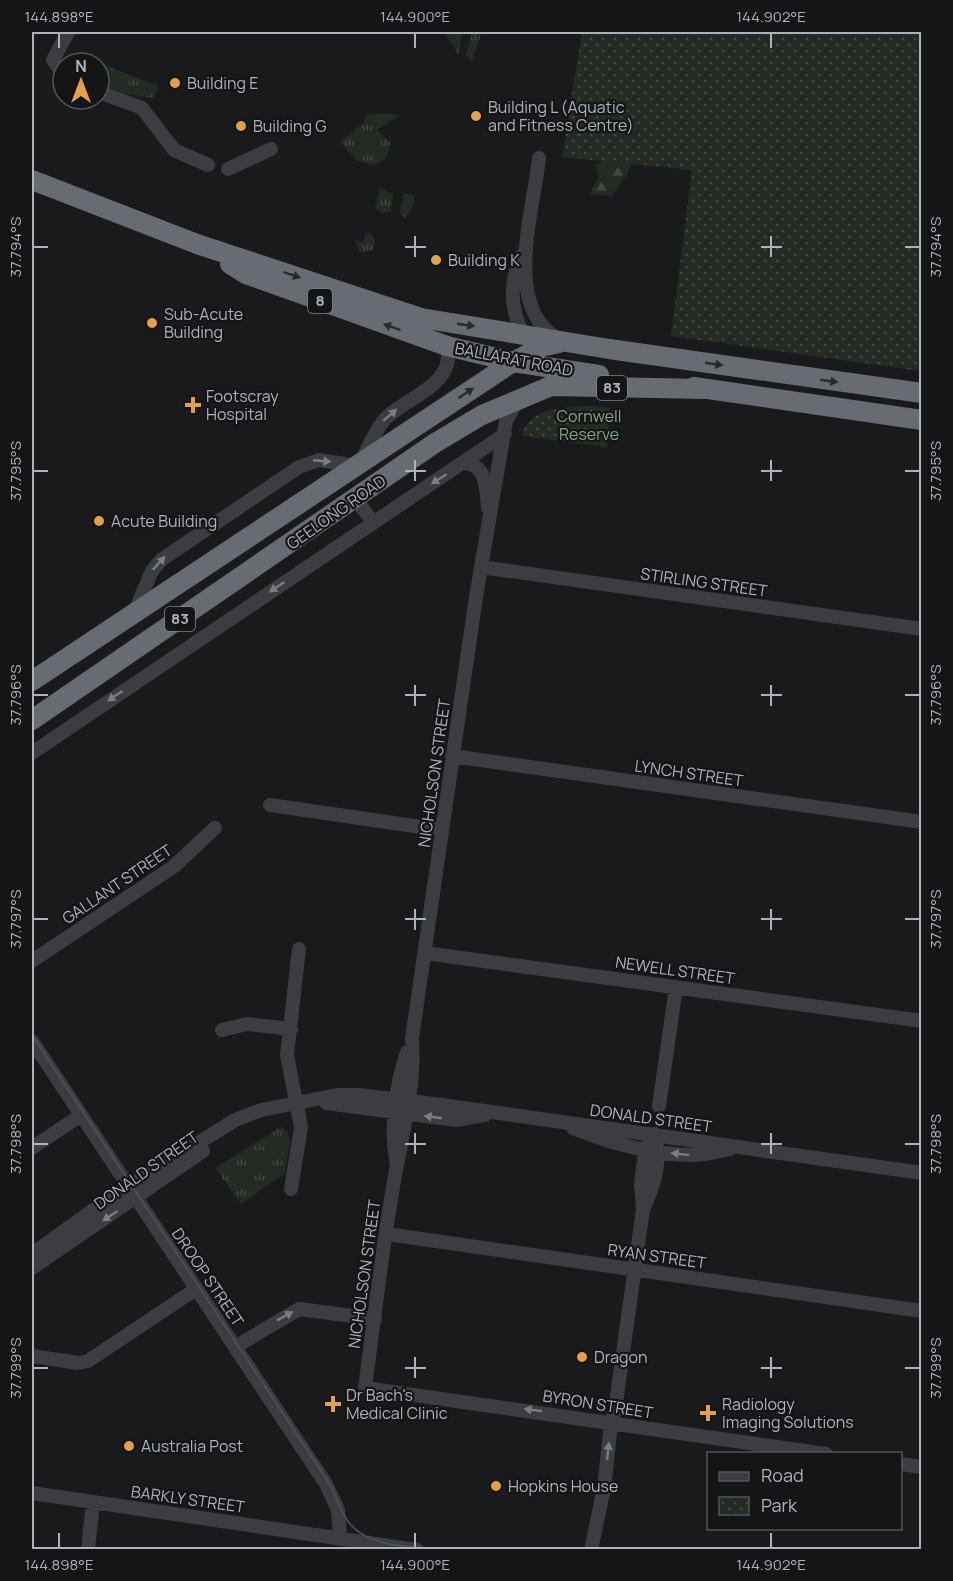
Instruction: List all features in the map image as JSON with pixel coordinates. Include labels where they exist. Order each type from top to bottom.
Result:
[{"type":"highway","name":"BALLARAT ROAD","points":[[32,180],[197,244],[420,318],[528,343]]},
{"type":"highway","name":"BALLARAT ROAD","points":[[197,244],[246,274],[447,346],[552,369],[705,388],[921,420]]},
{"type":"highway","name":"GEELONG ROAD","points":[[36,676],[133,615],[513,362],[528,343],[573,343]]},
{"type":"highway","points":[[528,343],[552,369]]},
{"type":"highway","name":"BALLARAT ROAD","points":[[573,343],[921,393]]},
{"type":"highway","name":"GEELONG ROAD","points":[[32,720],[356,500],[462,425],[544,388],[562,385],[638,390],[705,388]]},
{"type":"street","points":[[58,51],[68,32]]},
{"type":"street","points":[[111,96],[142,108],[174,150],[208,165]]},
{"type":"street","points":[[228,168],[271,148]]},
{"type":"street","points":[[539,158],[527,243],[526,283],[531,309],[548,332],[573,343]]},
{"type":"street","points":[[527,243],[517,267],[513,290],[514,313],[528,343]]},
{"type":"street","points":[[133,615],[152,571],[160,560],[289,473],[314,460],[358,465],[383,421],[442,376],[448,364],[447,346]]},
{"type":"street","name":"NICHOLSON STREET","points":[[365,1388],[397,1165],[405,1058],[412,1038],[489,513],[496,490],[509,415],[520,398]]},
{"type":"street","points":[[32,753],[504,434]]},
{"type":"street","name":"NICHOLSON STREET","points":[[464,463],[476,465],[482,472],[489,513]]},
{"type":"street","points":[[356,500],[373,522]]},
{"type":"street","name":"STIRLING STREET","points":[[481,567],[921,629]]},
{"type":"street","name":"LYNCH STREET","points":[[452,756],[921,822]]},
{"type":"street","points":[[270,805],[442,830]]},
{"type":"street","name":"GALLANT STREET","points":[[32,961],[173,867],[215,828]]},
{"type":"street","points":[[291,1189],[301,1127],[293,1103],[288,1060],[300,950]]},
{"type":"street","name":"NEWELL STREET","points":[[425,952],[921,1021]]},
{"type":"street","points":[[659,1106],[676,987]]},
{"type":"street","points":[[222,1030],[247,1024],[291,1029]]},
{"type":"street","name":"DROOP STREET","points":[[32,1041],[328,1489],[339,1514],[340,1537]]},
{"type":"street","name":"DONALD STREET","points":[[32,1268],[132,1192],[235,1120],[261,1110],[347,1094],[403,1106],[490,1113],[655,1134],[738,1148],[921,1173]]},
{"type":"street","points":[[32,1148],[81,1115]]},
{"type":"street","name":"DONALD STREET","points":[[560,1123],[601,1140],[652,1150],[694,1155],[738,1148]]},
{"type":"street","points":[[591,1550],[604,1488],[611,1424],[617,1400],[643,1209],[641,1184],[655,1134]]},
{"type":"street","name":"DONALD STREET","points":[[32,1254],[62,1230],[132,1192]]},
{"type":"street","name":"RYAN STREET","points":[[387,1234],[921,1311]]},
{"type":"street","points":[[32,1356],[78,1363],[88,1361],[196,1289]]},
{"type":"street","points":[[235,1347],[284,1316],[300,1309],[375,1319]]},
{"type":"street","name":"BYRON STREET","points":[[365,1388],[596,1419],[611,1424],[812,1452]]},
{"type":"street","points":[[902,1464],[921,1467]]},
{"type":"street","name":"BARKLY STREET","points":[[32,1493],[417,1550]]},
{"type":"street","points":[[88,1550],[93,1502]]},
{"type":"green space","points":[[444,32],[462,32],[459,55]]},
{"type":"green space","points":[[472,32],[482,32],[472,61],[466,55]]},
{"type":"green space","points":[[582,32],[921,32],[921,371],[671,336],[692,170],[562,157]]},
{"type":"green space","points":[[111,68],[158,86],[154,98],[126,94],[111,88]]},
{"type":"green space","points":[[367,114],[400,115],[377,130],[390,142],[390,147],[383,160],[372,165],[356,160],[340,142],[363,123]]},
{"type":"green space","points":[[604,161],[696,170],[631,164],[627,175],[611,196],[589,194],[599,177],[595,165]]},
{"type":"green space","points":[[380,188],[393,194],[391,212],[382,213],[375,208]]},
{"type":"green space","points":[[404,193],[415,196],[412,208],[405,218],[400,213]]},
{"type":"green space","points":[[366,233],[371,233],[375,242],[373,250],[359,251],[355,240],[362,242]]},
{"type":"green space","name":"Cornwell Reserve","points":[[591,406],[610,408],[607,447],[522,436],[526,426],[540,414],[560,408]]},
{"type":"green space","points":[[281,1127],[287,1131],[290,1140],[285,1173],[241,1204],[215,1168]]},
{"type":"tram line","points":[[32,1035],[329,1483],[347,1520],[359,1533],[381,1542],[441,1550]]},
{"type":"place","name":"Building E","points":[[175,83]]},
{"type":"place","name":"Building L (Aquatic and Fitness Centre)","points":[[476,116]]},
{"type":"place","name":"Building G","points":[[241,126]]},
{"type":"place","name":"Building K","points":[[436,260]]},
{"type":"place","name":"Sub-Acute Building","points":[[152,323]]},
{"type":"place","name":"Footscray Hospital","points":[[193,405]]},
{"type":"place","name":"Acute Building","points":[[99,521]]},
{"type":"place","name":"Dragon","points":[[582,1357]]},
{"type":"place","name":"Dr Bach's Medical Clinic","points":[[333,1404]]},
{"type":"place","name":"Radiology Imaging Solutions","points":[[708,1413]]},
{"type":"place","name":"Australia Post","points":[[129,1446]]},
{"type":"place","name":"Hopkins House","points":[[496,1486]]}]
